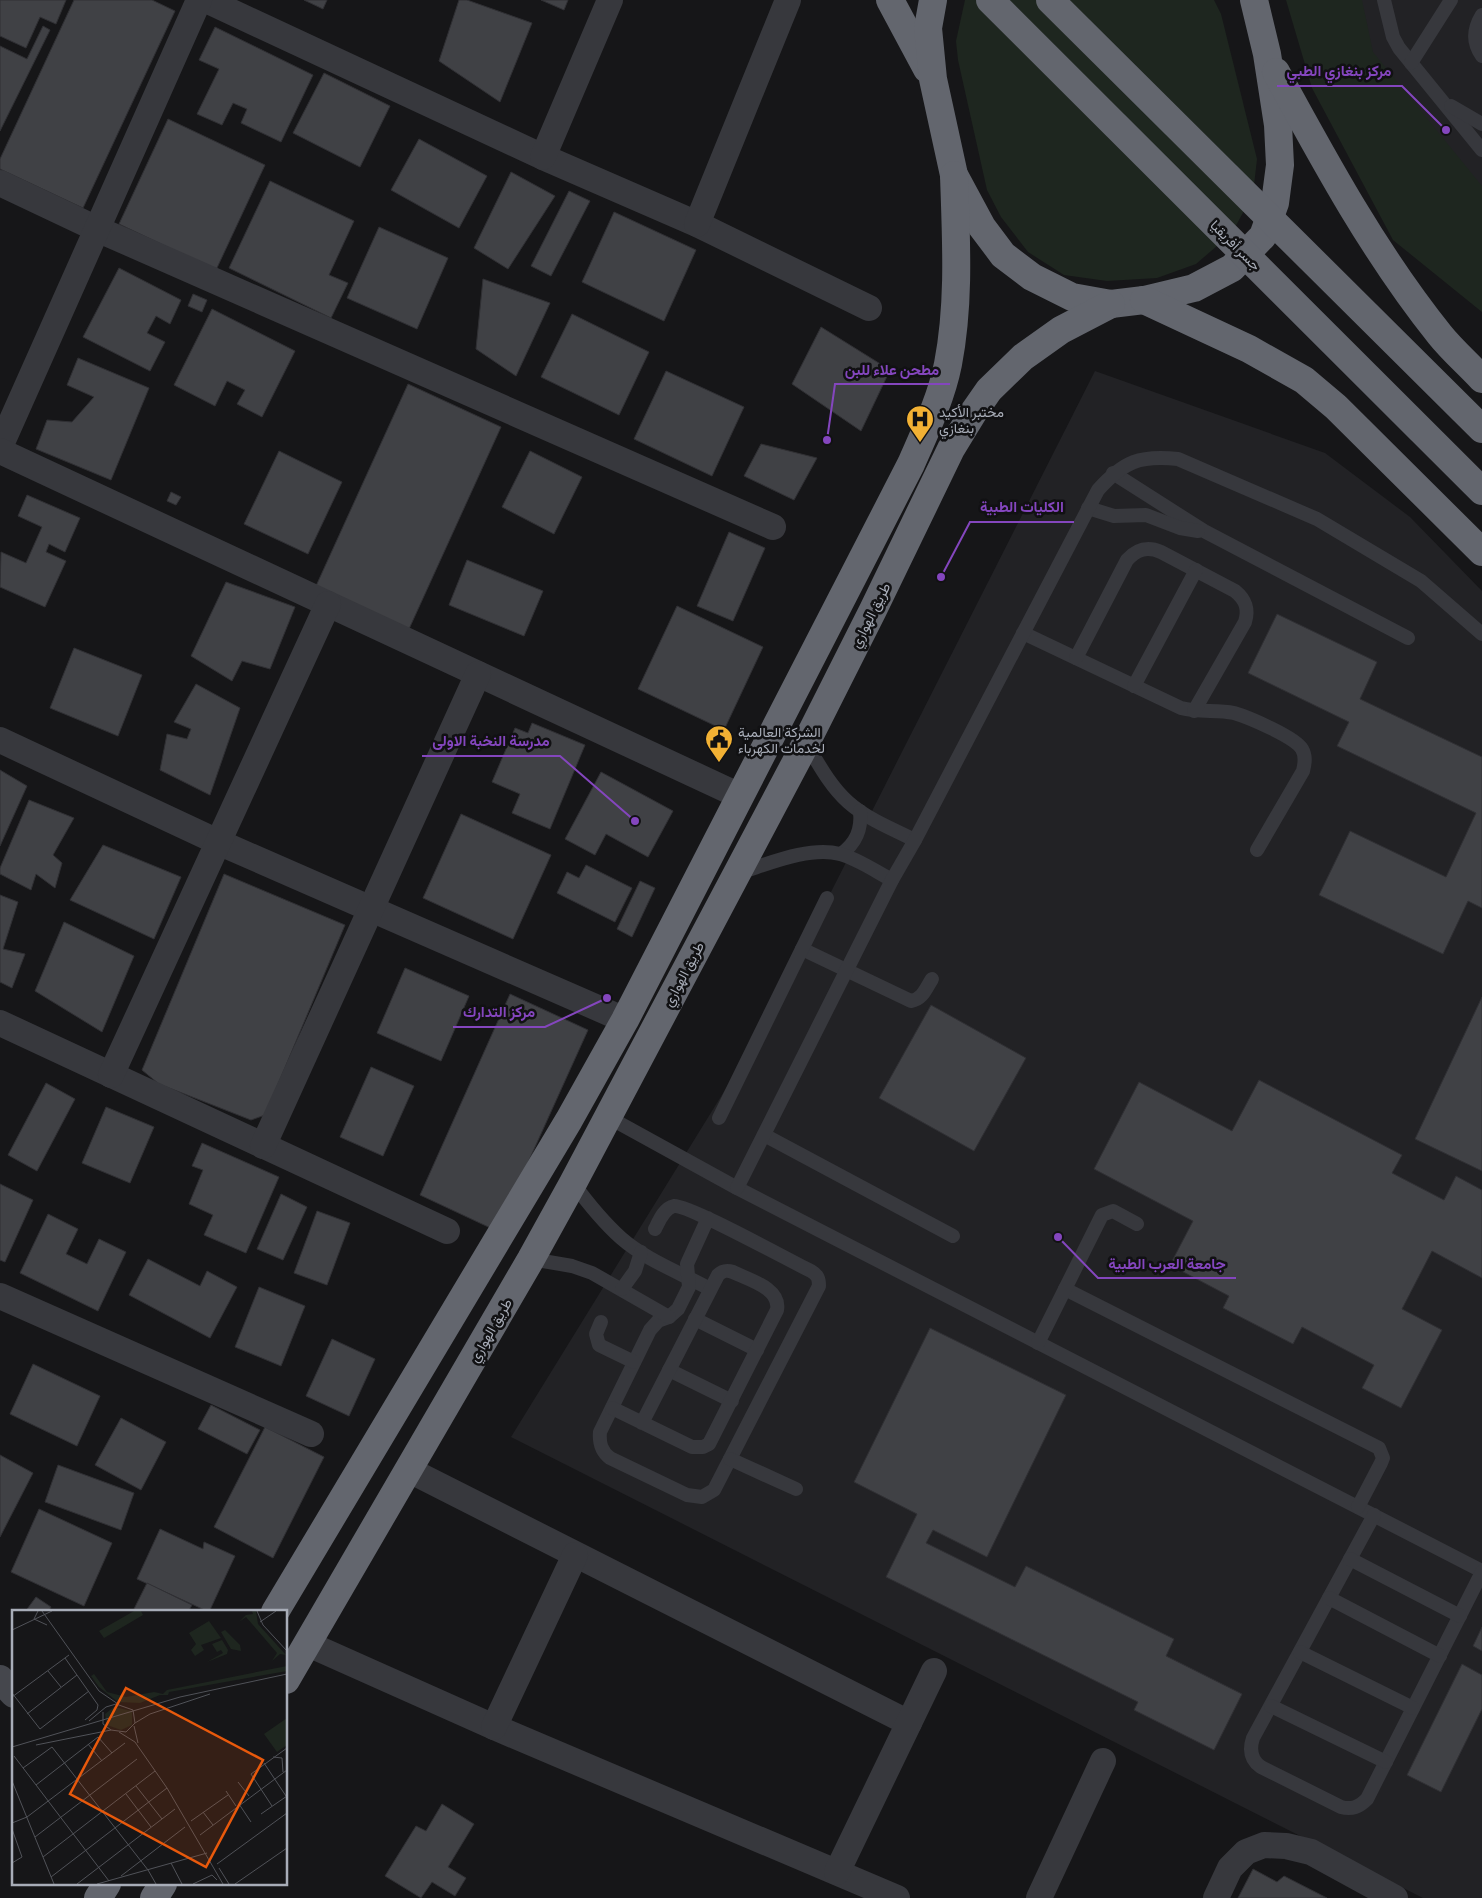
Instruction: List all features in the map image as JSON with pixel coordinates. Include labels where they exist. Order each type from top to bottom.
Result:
[{"type":"highway","points":[[890,0],[933,79]]},
{"type":"highway","points":[[277,1610],[564,1129],[625,1020],[911,464],[935,407],[948,365],[955,308],[957,258],[954,174],[933,79],[928,28],[933,0]]},
{"type":"highway","name":"جسر أفريقيا","points":[[990,0],[1482,490]]},
{"type":"highway","points":[[1050,0],[1482,429]]},
{"type":"highway","points":[[954,174],[982,227],[1003,255],[1032,277],[1072,297],[1111,304],[1144,300],[1194,288],[1232,268],[1262,236],[1275,203],[1280,165],[1278,125],[1267,54],[1256,2]]},
{"type":"highway","points":[[1267,54],[1353,209],[1398,278],[1441,336],[1482,379]]},
{"type":"highway","points":[[1144,300],[1249,349],[1304,380],[1336,408],[1482,552]]},
{"type":"highway","name":"طريق الهواري","points":[[288,1677],[531,1259],[573,1182],[806,742],[873,610],[951,449],[990,390],[1023,357],[1061,330],[1111,304]]},
{"type":"highway","points":[[98,1898],[106,1886]]},
{"type":"highway","points":[[154,1898],[162,1886]]},
{"type":"main road","points":[[0,1679],[12,1692]]},
{"type":"street","points":[[0,447],[200,0]]},
{"type":"street","points":[[206,0],[543,157],[697,224],[869,308]]},
{"type":"street","points":[[543,157],[610,0]]},
{"type":"street","points":[[697,224],[788,0]]},
{"type":"street","points":[[0,183],[97,229],[773,526]]},
{"type":"street","points":[[0,451],[740,796]]},
{"type":"street","points":[[111,1075],[328,604]]},
{"type":"street","points":[[263,1146],[478,674]]},
{"type":"street","points":[[0,740],[218,842],[625,1020]]},
{"type":"street","points":[[0,1023],[447,1231]]},
{"type":"street","points":[[0,1296],[311,1434]]},
{"type":"street","points":[[409,1470],[909,1723]]},
{"type":"street","points":[[494,1727],[575,1555]]},
{"type":"street","points":[[308,1644],[494,1727],[837,1872],[866,1892],[897,1898]]},
{"type":"street","points":[[837,1872],[934,1671]]},
{"type":"street","points":[[1039,1898],[1103,1761]]},
{"type":"street","points":[[1216,1898],[1230,1868],[1246,1852],[1264,1845],[1286,1846],[1311,1852],[1395,1898]]},
{"type":"lane","points":[[1384,0],[1393,37],[1411,63],[1482,150]]},
{"type":"lane","points":[[1411,63],[1451,0]]},
{"type":"lane","points":[[1482,15],[1474,31],[1482,56]]},
{"type":"lane","points":[[1443,102],[1482,124]]},
{"type":"lane","points":[[737,1188],[892,880],[915,840],[1088,508],[1098,490],[1113,473],[1133,462],[1156,457],[1178,460],[1317,518],[1421,581],[1482,634]]},
{"type":"lane","points":[[1113,473],[1204,531],[1408,638]]},
{"type":"lane","points":[[1088,508],[1114,516],[1146,515],[1180,528],[1204,531]]},
{"type":"lane","points":[[1076,658],[1127,560],[1132,554],[1146,548],[1154,549],[1235,591],[1241,596],[1247,609],[1245,622],[1194,711]]},
{"type":"lane","points":[[1134,686],[1196,570]]},
{"type":"lane","points":[[1023,633],[1180,708],[1194,711],[1233,713],[1249,718],[1292,739],[1302,749],[1305,763],[1303,771],[1257,850]]},
{"type":"lane","points":[[806,742],[835,789],[848,802],[860,812],[915,840]]},
{"type":"lane","points":[[841,854],[856,840],[860,831],[860,812]]},
{"type":"lane","points":[[736,874],[812,852],[828,852],[841,854],[892,880]]},
{"type":"lane","points":[[718,1118],[827,898]]},
{"type":"lane","points":[[802,949],[911,1001],[923,995],[932,979]]},
{"type":"lane","points":[[608,1117],[737,1188],[1374,1515],[1482,1572],[1367,1800],[1355,1808],[1348,1809],[1256,1764],[1252,1758],[1251,1745],[1374,1515]]},
{"type":"lane","points":[[764,1135],[953,1236]]},
{"type":"lane","points":[[573,1182],[604,1222],[622,1239],[641,1252],[710,1289]]},
{"type":"lane","points":[[654,1229],[665,1211],[675,1206],[680,1206],[708,1218],[815,1274],[819,1280],[819,1286],[714,1490],[702,1497],[687,1496],[610,1458],[604,1453],[599,1439],[600,1432],[653,1325],[669,1317],[678,1309],[688,1291],[687,1264],[708,1218]]},
{"type":"lane","points":[[1038,1343],[1102,1215],[1112,1211],[1137,1224]]},
{"type":"lane","points":[[622,1289],[635,1271],[641,1252]]},
{"type":"lane","points":[[531,1259],[572,1266],[592,1273],[669,1317]]},
{"type":"lane","points":[[612,1408],[642,1423],[692,1447],[704,1447],[712,1440],[778,1310],[774,1294],[728,1270],[718,1274],[642,1423]]},
{"type":"lane","points":[[1065,1289],[1379,1448],[1383,1458],[1358,1507]]},
{"type":"lane","points":[[695,1319],[757,1350]]},
{"type":"lane","points":[[601,1322],[596,1334],[599,1345],[634,1362]]},
{"type":"lane","points":[[669,1370],[732,1401]]},
{"type":"lane","points":[[730,1459],[796,1489]]},
{"type":"lane","points":[[1350,1559],[1460,1616]]},
{"type":"lane","points":[[1329,1598],[1440,1656]]},
{"type":"lane","points":[[1300,1652],[1413,1708]]},
{"type":"lane","points":[[1271,1706],[1386,1762]]},
{"type":"shaded area","points":[[965,0],[1214,0],[1221,14],[1257,159],[1253,194],[1232,233],[1196,264],[1157,278],[1107,281],[1064,275],[1028,252],[1001,217],[987,190],[958,60],[956,41]]},
{"type":"shaded area","points":[[1286,0],[1362,0],[1373,52],[1482,186],[1482,312],[1393,240],[1312,88]]},
{"type":"shaded area","points":[[1331,0],[1482,0],[1482,216]]},
{"type":"shaded area","points":[[1095,371],[1325,453],[1410,517],[1482,591],[1482,1898],[1423,1898],[511,1437],[757,1038]]},
{"type":"building","points":[[0,0],[66,0],[56,24],[40,17],[26,48],[0,36]]},
{"type":"building","points":[[74,0],[152,0],[175,11],[83,208],[0,169],[0,159]]},
{"type":"building","points":[[304,0],[327,0],[323,9]]},
{"type":"building","points":[[459,0],[467,0],[532,23],[500,102],[439,61]]},
{"type":"building","points":[[541,0],[568,0],[564,10]]},
{"type":"building","points":[[43,26],[50,30],[0,131],[0,46],[27,59]]},
{"type":"building","points":[[215,27],[313,75],[281,142],[241,123],[247,109],[233,103],[222,125],[197,114],[219,69],[199,60]]},
{"type":"building","points":[[324,73],[390,106],[360,167],[293,133]]},
{"type":"building","points":[[168,119],[265,165],[216,270],[119,224]]},
{"type":"building","points":[[419,139],[487,176],[459,228],[391,190]]},
{"type":"building","points":[[511,172],[555,196],[508,269],[474,248]]},
{"type":"building","points":[[270,181],[354,221],[329,275],[348,283],[331,318],[229,268]]},
{"type":"building","points":[[569,191],[590,201],[551,276],[531,266]]},
{"type":"building","points":[[614,212],[696,250],[664,321],[582,282]]},
{"type":"building","points":[[379,227],[448,258],[417,329],[347,298]]},
{"type":"building","points":[[119,268],[181,300],[170,324],[156,316],[147,333],[165,342],[150,371],[83,337]]},
{"type":"building","points":[[483,279],[550,303],[516,376],[476,349]]},
{"type":"building","points":[[193,294],[207,300],[202,312],[188,306]]},
{"type":"building","points":[[212,309],[295,351],[262,417],[237,404],[245,390],[227,381],[215,406],[174,385]]},
{"type":"building","points":[[572,314],[649,352],[619,415],[541,377]]},
{"type":"building","points":[[821,327],[890,370],[861,431],[792,384]]},
{"type":"building","points":[[78,358],[149,388],[111,480],[36,449],[47,420],[72,422],[94,397],[67,385]]},
{"type":"building","points":[[666,371],[744,407],[712,476],[634,439]]},
{"type":"building","points":[[408,384],[501,427],[409,629],[316,586]]},
{"type":"building","points":[[761,444],[817,458],[794,500],[744,476]]},
{"type":"building","points":[[279,451],[342,482],[308,554],[244,524]]},
{"type":"building","points":[[530,451],[582,477],[554,534],[502,507]]},
{"type":"building","points":[[171,492],[181,497],[176,505],[167,501]]},
{"type":"building","points":[[27,495],[80,518],[65,552],[49,544],[46,552],[66,561],[45,607],[0,587],[1,552],[26,563],[42,527],[18,516]]},
{"type":"building","points":[[729,532],[765,548],[733,621],[697,606]]},
{"type":"building","points":[[467,560],[543,591],[524,636],[449,605]]},
{"type":"building","points":[[226,582],[295,607],[270,669],[242,661],[232,681],[191,656]]},
{"type":"building","points":[[677,606],[763,647],[724,730],[638,689]]},
{"type":"building","points":[[1277,614],[1377,662],[1360,699],[1482,757],[1482,908],[1468,901],[1443,954],[1319,895],[1350,831],[1446,877],[1476,813],[1337,746],[1349,722],[1248,673]]},
{"type":"building","points":[[74,648],[142,675],[118,736],[50,708]]},
{"type":"building","points":[[196,684],[240,708],[210,795],[160,770],[167,734],[187,739],[191,729],[174,722]]},
{"type":"building","points":[[532,723],[585,745],[550,829],[512,813],[520,794],[492,782],[515,728],[528,733]]},
{"type":"building","points":[[0,770],[27,786],[0,846]]},
{"type":"building","points":[[601,772],[673,811],[648,857],[606,834],[595,855],[565,839]]},
{"type":"building","points":[[29,800],[74,818],[53,855],[62,863],[55,888],[36,874],[31,890],[0,874],[0,868]]},
{"type":"building","points":[[461,814],[551,855],[513,939],[423,898]]},
{"type":"building","points":[[103,845],[181,877],[154,939],[70,900]]},
{"type":"building","points":[[586,865],[632,888],[615,922],[557,893],[567,872],[579,878]]},
{"type":"building","points":[[224,874],[345,925],[265,1115],[251,1120],[159,1084],[142,1070]]},
{"type":"building","points":[[640,881],[655,888],[632,937],[617,929]]},
{"type":"building","points":[[0,895],[18,902],[3,949],[25,954],[12,988],[0,982]]},
{"type":"building","points":[[64,922],[134,956],[102,1032],[35,991]]},
{"type":"building","points":[[405,968],[469,996],[441,1061],[377,1033]]},
{"type":"building","points":[[510,994],[588,1030],[497,1231],[420,1195]]},
{"type":"building","points":[[1482,997],[1482,1171],[1415,1139]]},
{"type":"building","points":[[931,1005],[1026,1058],[974,1151],[879,1098]]},
{"type":"building","points":[[371,1067],[414,1086],[383,1156],[340,1137]]},
{"type":"building","points":[[1259,1080],[1402,1155],[1392,1173],[1444,1200],[1456,1176],[1482,1190],[1482,1278],[1432,1251],[1402,1309],[1442,1330],[1401,1408],[1362,1388],[1374,1365],[1302,1327],[1293,1344],[1223,1308],[1229,1296],[1170,1265],[1193,1221],[1094,1169],[1139,1082],[1232,1131]]},
{"type":"building","points":[[46,1083],[75,1099],[37,1171],[8,1155]]},
{"type":"building","points":[[106,1107],[154,1127],[130,1183],[82,1163]]},
{"type":"building","points":[[202,1143],[279,1177],[246,1253],[204,1235],[213,1215],[189,1204],[203,1170],[192,1166]]},
{"type":"building","points":[[0,1184],[33,1200],[5,1262],[0,1260]]},
{"type":"building","points":[[281,1194],[307,1207],[283,1260],[257,1249]]},
{"type":"building","points":[[317,1211],[350,1223],[327,1285],[294,1273]]},
{"type":"building","points":[[48,1214],[78,1229],[66,1254],[87,1264],[99,1239],[126,1252],[98,1311],[20,1273]]},
{"type":"building","points":[[148,1259],[200,1286],[207,1271],[237,1287],[210,1338],[129,1295]]},
{"type":"building","points":[[259,1287],[305,1306],[281,1366],[235,1347]]},
{"type":"building","points":[[930,1328],[1066,1395],[987,1557],[933,1530],[926,1543],[1015,1587],[1026,1566],[1174,1639],[1166,1656],[1242,1694],[1214,1750],[1134,1710],[1138,1702],[886,1577],[917,1514],[854,1482]]},
{"type":"building","points":[[332,1339],[375,1359],[349,1416],[306,1396]]},
{"type":"building","points":[[33,1364],[100,1396],[77,1446],[10,1414]]},
{"type":"building","points":[[211,1405],[260,1430],[247,1454],[198,1429]]},
{"type":"building","points":[[121,1418],[166,1442],[141,1490],[95,1465]]},
{"type":"building","points":[[265,1427],[324,1457],[273,1558],[214,1527]]},
{"type":"building","points":[[0,1455],[33,1473],[0,1537]]},
{"type":"building","points":[[58,1465],[134,1493],[121,1530],[45,1502]]},
{"type":"building","points":[[39,1509],[112,1543],[84,1606],[11,1572]]},
{"type":"building","points":[[160,1529],[203,1549],[204,1542],[235,1556],[210,1610],[205,1610],[137,1579]]},
{"type":"building","points":[[147,1583],[192,1605],[189,1610],[134,1609]]},
{"type":"building","points":[[36,1597],[51,1607],[49,1610],[26,1610]]},
{"type":"building","points":[[1482,1627],[1482,1651],[1473,1646]]},
{"type":"building","points":[[1462,1664],[1482,1675],[1482,1709],[1441,1792],[1407,1775]]},
{"type":"building","points":[[442,1804],[474,1824],[448,1867],[466,1878],[455,1896],[432,1882],[421,1898],[385,1876],[416,1826],[426,1831]]},
{"type":"building","points":[[1253,1869],[1277,1882],[1284,1876],[1327,1898],[1238,1898]]},
{"type":"place","name":"مركز بنغازي الطبي","points":[[1446,130]]},
{"type":"place","name":"مطحن علاء للبن","points":[[827,440]]},
{"type":"place","name":"مختبر الأكيد بنغازي","points":[[920,443]]},
{"type":"place","name":"الكليات الطبية","points":[[941,577]]},
{"type":"place","name":"الشركة العالمية لخدمات الكهرباء","points":[[719,763]]},
{"type":"place","name":"مدرسة النخبة الاولى","points":[[635,821]]},
{"type":"place","name":"مركز التدارك","points":[[607,998]]},
{"type":"place","name":"جامعة العرب الطبية","points":[[1058,1237]]}]
